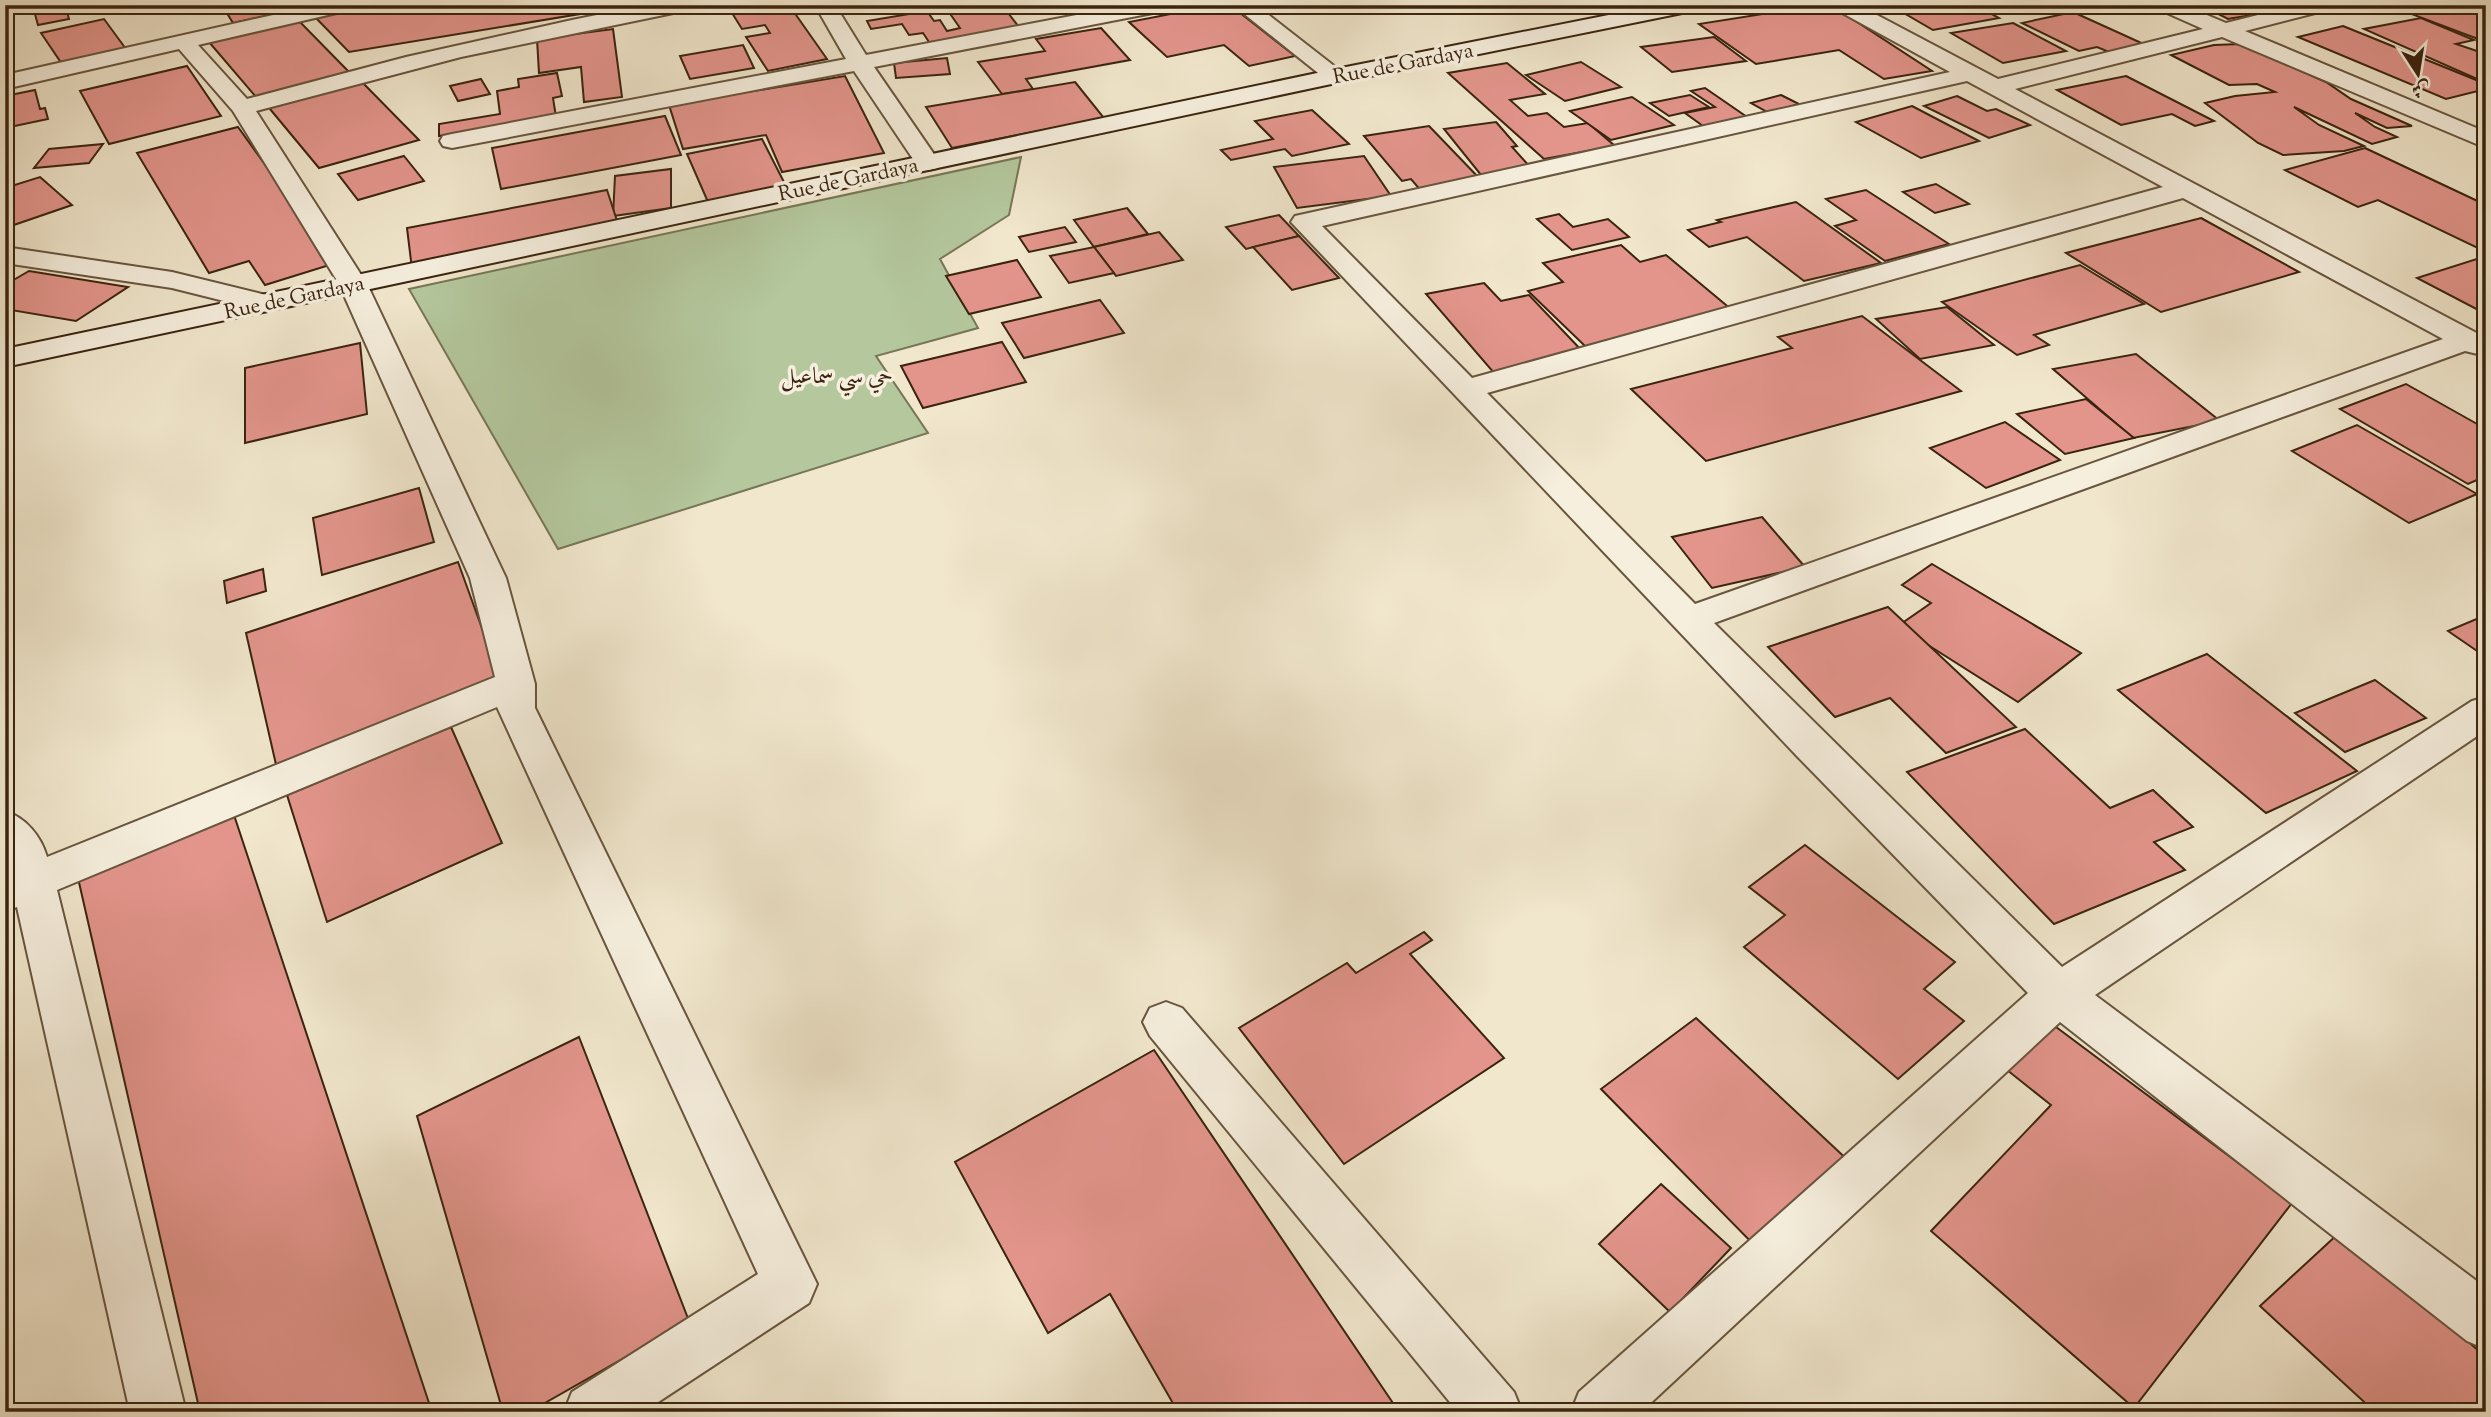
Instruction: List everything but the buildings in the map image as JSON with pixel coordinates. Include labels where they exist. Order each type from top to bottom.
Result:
[{"type":"street","points":[[242,108],[367,73],[618,16],[683,5]]},
{"type":"street","points":[[825,5],[861,65],[928,163]]},
{"type":"street","points":[[452,141],[861,65],[1163,5]]},
{"type":"street","points":[[1243,5],[1336,76]]},
{"type":"street","name":"Rue de Gardaya","points":[[5,358],[1336,76],[1692,5]]},
{"type":"street","points":[[1842,5],[2476,345]]},
{"type":"street","points":[[2165,5],[2486,141]]},
{"type":"street","points":[[2325,5],[2224,30],[1304,222],[1689,619],[2059,994],[2486,1322]]},
{"type":"street","points":[[5,82],[343,6]]},
{"type":"street","points":[[184,42],[242,108],[353,284],[488,578],[516,684],[516,708],[790,1284],[592,1412]]},
{"type":"street","points":[[2442,121],[2475,112]]},
{"type":"street","points":[[1466,389],[2186,189]]},
{"type":"street","points":[[5,255],[172,280],[264,303]]},
{"type":"street","points":[[1689,619],[2476,345]]},
{"type":"street","points":[[19,887],[516,684]]},
{"type":"street","points":[[1599,1412],[2059,994],[2486,711]]},
{"type":"street","points":[[5,827],[24,849],[19,887],[158,1412]]},
{"type":"street","points":[[1166,1022],[1494,1412]]},
{"type":"green space","points":[[1021,157],[1009,215],[940,259],[978,328],[876,356],[928,433],[558,549],[409,289]]},
{"type":"district","name":"حي سي سماعيل","points":[[837,375]]}]
